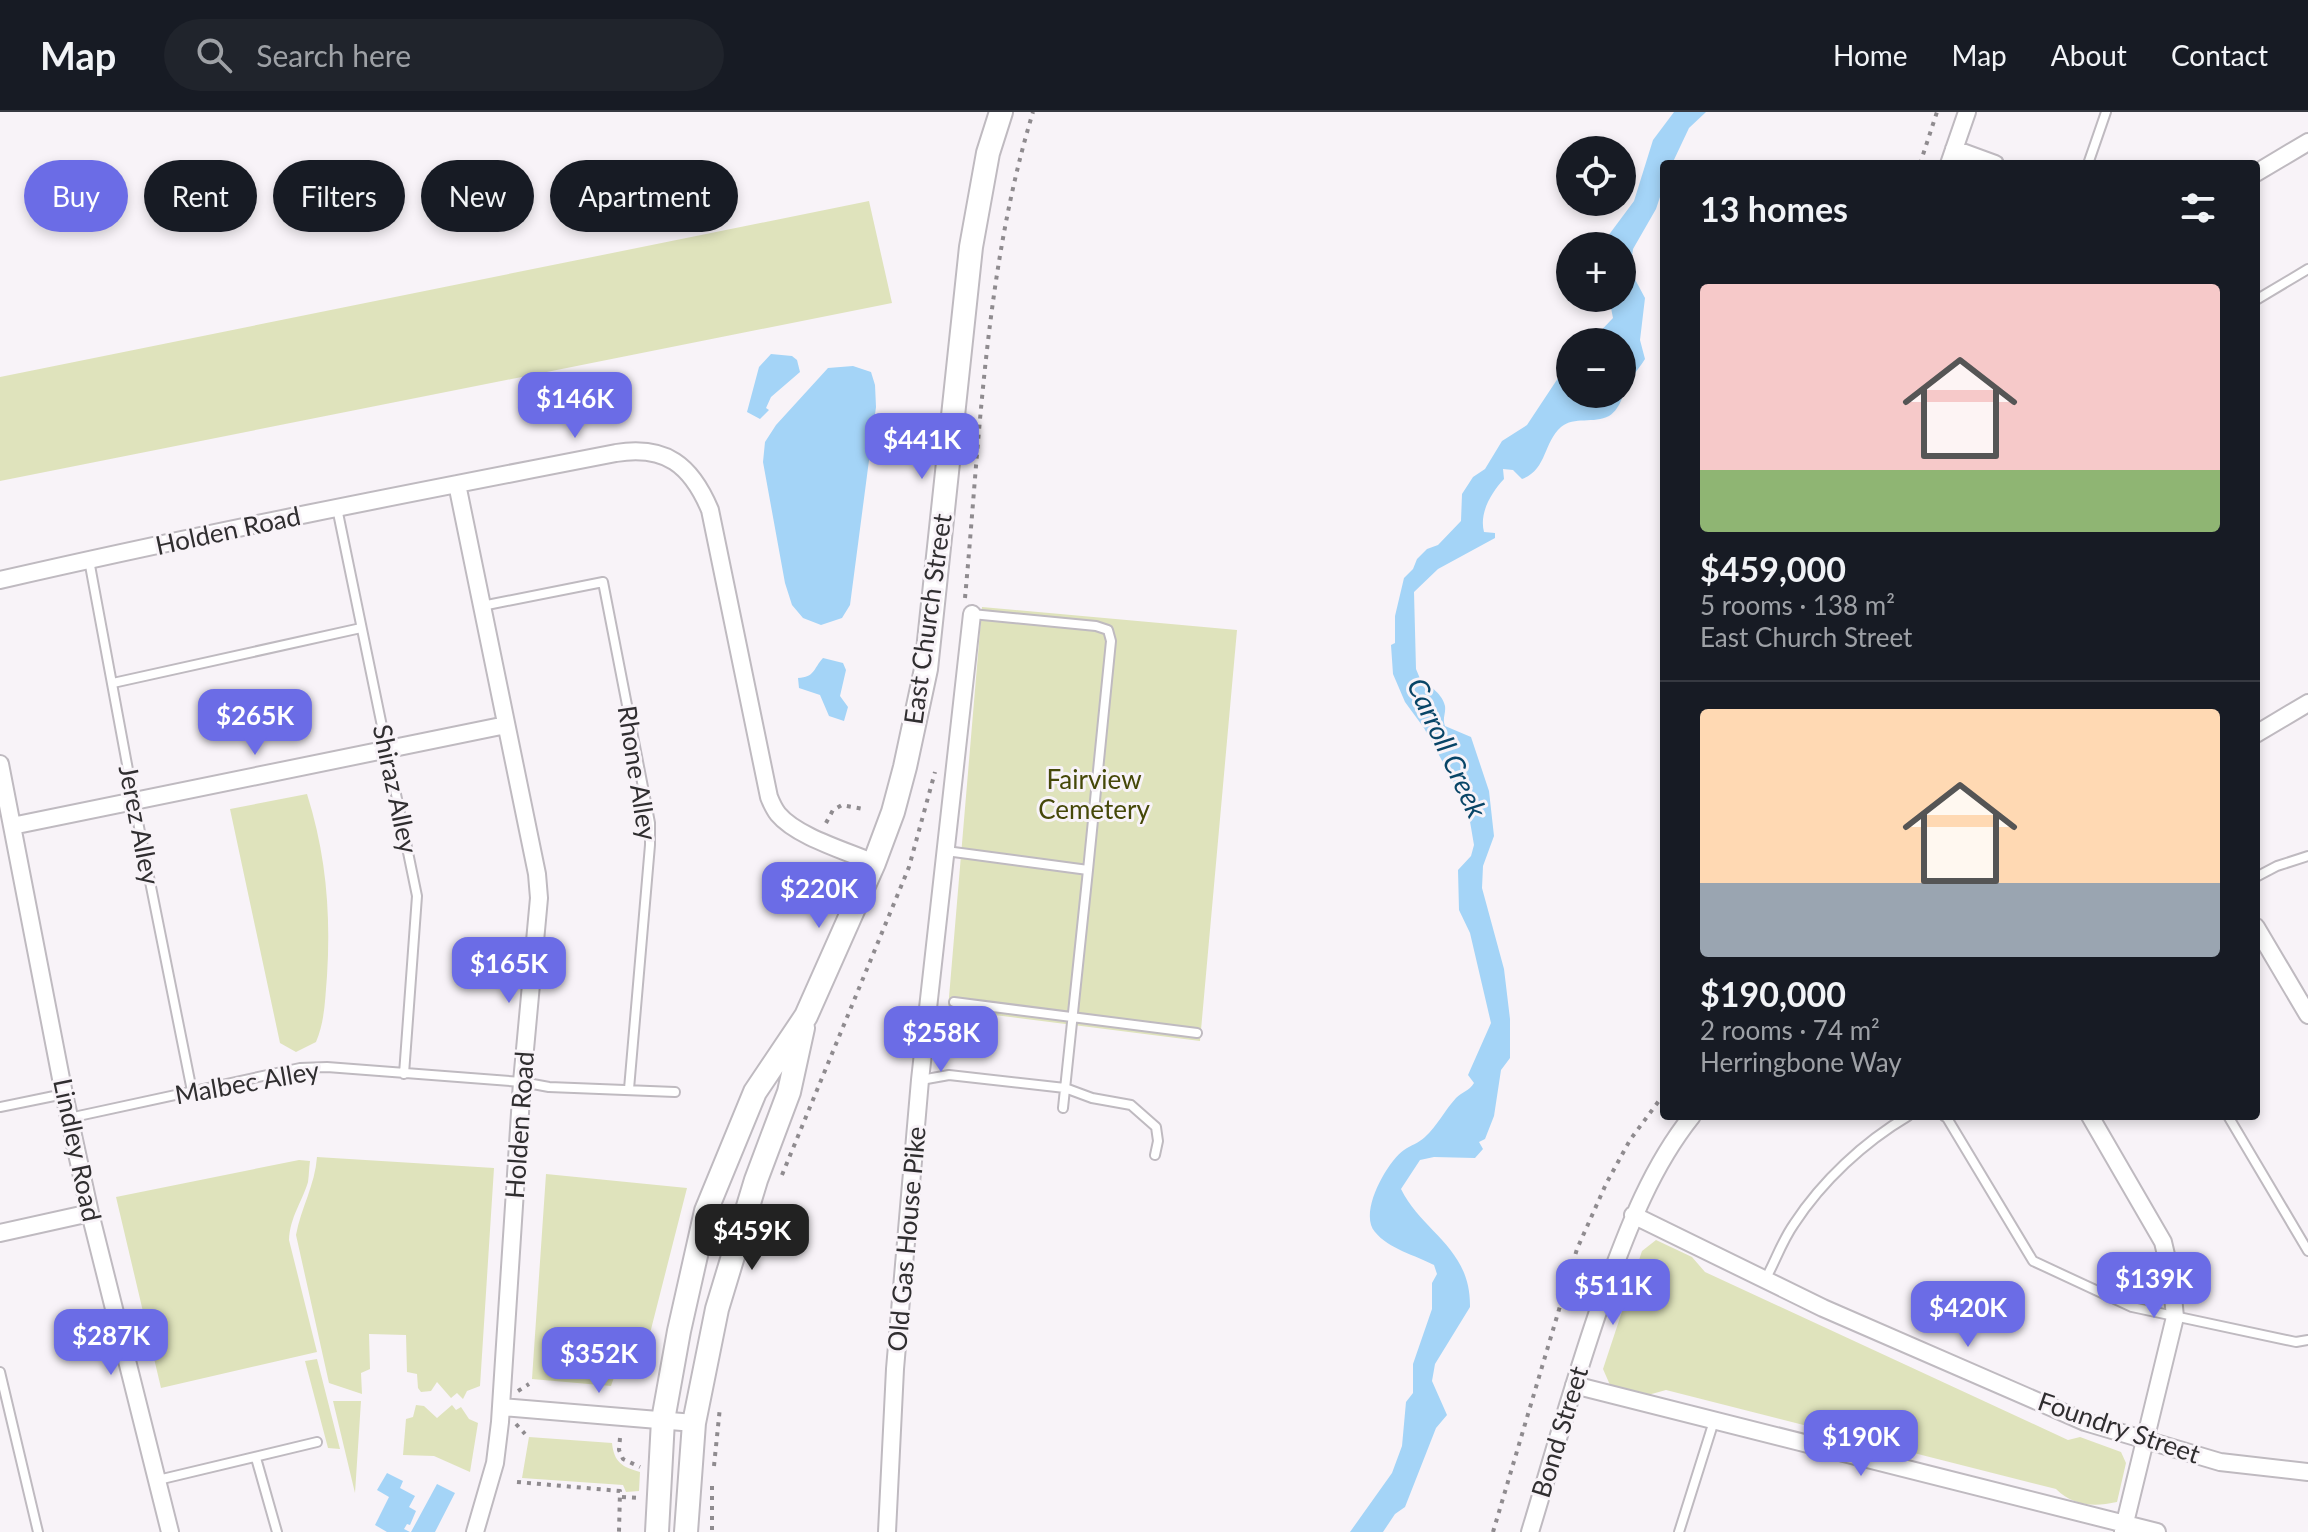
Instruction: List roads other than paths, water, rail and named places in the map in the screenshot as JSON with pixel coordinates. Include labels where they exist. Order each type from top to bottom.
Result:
[{"type":"main road","name":"East Church Street","points":[[657,1532],[663,1420],[706,1211],[755,1092],[806,1016],[874,863],[897,797],[926,669],[971,247],[988,153],[1001,112]]},
{"type":"main road","name":"East Church Street","points":[[686,1532],[694,1423],[717,1309],[756,1180],[789,1092],[806,1016]]},
{"type":"street","points":[[1952,157],[1967,112]]},
{"type":"street","points":[[2260,171],[2308,142]]},
{"type":"street","name":"Holden Road","points":[[0,580],[457,484],[633,450],[650,452],[670,459],[690,472],[710,510],[769,797],[777,813],[791,825],[874,863]]},
{"type":"street","name":"Holden Road","points":[[457,484],[537,874],[539,898],[522,1082],[501,1407],[495,1463],[475,1532]]},
{"type":"street","name":"Old Gas House Pike","points":[[887,1532],[895,1369],[920,1080],[972,614]]},
{"type":"street","points":[[2260,732],[2308,703]]},
{"type":"street","points":[[12,826],[506,725]]},
{"type":"street","name":"Lindley Road","points":[[0,764],[90,1213],[170,1532]]},
{"type":"street","points":[[2260,934],[2308,1015]]},
{"type":"street","name":"Bond Street","points":[[1530,1532],[1593,1323],[1633,1215],[1689,1120]]},
{"type":"street","points":[[2092,1120],[2163,1242],[2171,1276],[2175,1317],[2123,1528]]},
{"type":"street","points":[[0,1233],[90,1213]]},
{"type":"street","name":"Foundry Street","points":[[1633,1215],[1823,1308],[2070,1416],[2220,1462],[2308,1472]]},
{"type":"street","points":[[1574,1385],[2123,1528],[2157,1532]]},
{"type":"street","points":[[501,1407],[694,1423]]},
{"type":"lane","points":[[2089,160],[2106,112]]},
{"type":"lane","points":[[2260,298],[2308,269]]},
{"type":"lane","name":"Shiraz Alley","points":[[337,508],[417,896],[404,1074]]},
{"type":"lane","name":"Jerez Alley","points":[[89,560],[192,1091]]},
{"type":"lane","name":"Rhone Alley","points":[[482,606],[603,582],[650,823],[629,1089]]},
{"type":"lane","points":[[972,614],[1096,626],[1108,630],[1111,641],[1063,1108]]},
{"type":"lane","points":[[113,683],[361,628]]},
{"type":"lane","points":[[946,851],[1088,870]]},
{"type":"lane","points":[[2260,875],[2308,856]]},
{"type":"lane","points":[[954,1002],[1197,1033]]},
{"type":"lane","name":"Malbec Alley","points":[[69,1118],[300,1068],[327,1067],[522,1082]]},
{"type":"lane","points":[[920,1080],[949,1075],[1065,1088],[1092,1098],[1131,1105],[1156,1127],[1158,1141],[1155,1155]]},
{"type":"lane","points":[[522,1082],[549,1087],[675,1092]]},
{"type":"lane","points":[[0,1107],[64,1094]]},
{"type":"lane","points":[[1765,1280],[1794,1224],[1837,1172],[1886,1129],[1901,1120]]},
{"type":"lane","points":[[1948,1120],[2033,1261],[2132,1307],[2296,1342],[2308,1340]]},
{"type":"lane","points":[[2230,1120],[2308,1251]]},
{"type":"lane","points":[[0,1372],[38,1532]]},
{"type":"lane","points":[[1679,1532],[1714,1421]]},
{"type":"lane","points":[[158,1480],[317,1442]]},
{"type":"lane","points":[[256,1458],[277,1532]]},
{"type":"water","points":[[1674,112],[1706,112],[1689,128],[1674,160],[1660,160],[1660,197],[1636,244],[1636,232],[1611,232],[1623,216],[1636,216],[1636,195],[1653,140]]},
{"type":"water","points":[[1636,281],[1645,298],[1640,340],[1645,359],[1636,372],[1636,328],[1603,328],[1613,318],[1612,312],[1636,312]]},
{"type":"water","points":[[771,354],[792,356],[797,360],[800,372],[771,397],[766,408],[769,410],[760,419],[747,412],[759,367]]},
{"type":"water","points":[[853,366],[871,372],[876,407],[850,605],[842,618],[821,625],[803,618],[792,605],[785,583],[763,462],[765,442],[776,425],[828,368]]},
{"type":"water","name":"Carroll Creek","points":[[1556,381],[1556,408],[1618,408],[1609,416],[1572,422],[1561,427],[1541,463],[1530,475],[1522,479],[1513,470],[1503,469],[1504,479],[1491,497],[1483,518],[1484,532],[1495,533],[1495,538],[1438,569],[1414,592],[1416,669],[1421,681],[1442,698],[1445,726],[1471,737],[1489,791],[1494,836],[1483,866],[1482,888],[1504,969],[1510,1019],[1510,1058],[1501,1070],[1494,1116],[1485,1139],[1479,1142],[1483,1149],[1475,1158],[1434,1157],[1420,1160],[1401,1189],[1463,1270],[1470,1307],[1435,1364],[1432,1381],[1447,1415],[1436,1428],[1405,1507],[1395,1514],[1383,1532],[1350,1532],[1392,1473],[1402,1446],[1406,1402],[1413,1393],[1413,1364],[1432,1309],[1432,1283],[1437,1274],[1434,1265],[1395,1247],[1375,1232],[1371,1224],[1372,1201],[1383,1176],[1397,1156],[1425,1137],[1456,1098],[1474,1083],[1468,1075],[1491,1023],[1470,933],[1459,910],[1458,870],[1471,856],[1474,845],[1466,798],[1405,702],[1393,674],[1391,645],[1395,643],[1395,616],[1404,578],[1417,559],[1427,549],[1438,545],[1461,521],[1462,494],[1473,477],[1485,469],[1502,441],[1527,425]]},
{"type":"water","points":[[823,658],[843,663],[846,670],[840,696],[848,707],[844,721],[829,716],[820,695],[799,688],[798,678],[811,674]]},
{"type":"water","points":[[387,1473],[403,1481],[400,1488],[415,1496],[409,1507],[416,1511],[410,1525],[407,1524],[404,1529],[410,1532],[387,1532],[375,1525],[389,1497],[377,1490]]},
{"type":"water","points":[[437,1484],[455,1493],[435,1532],[411,1532]]},
{"type":"park label","name":"Fairview Cemetery","points":[[1094,795]]}]
